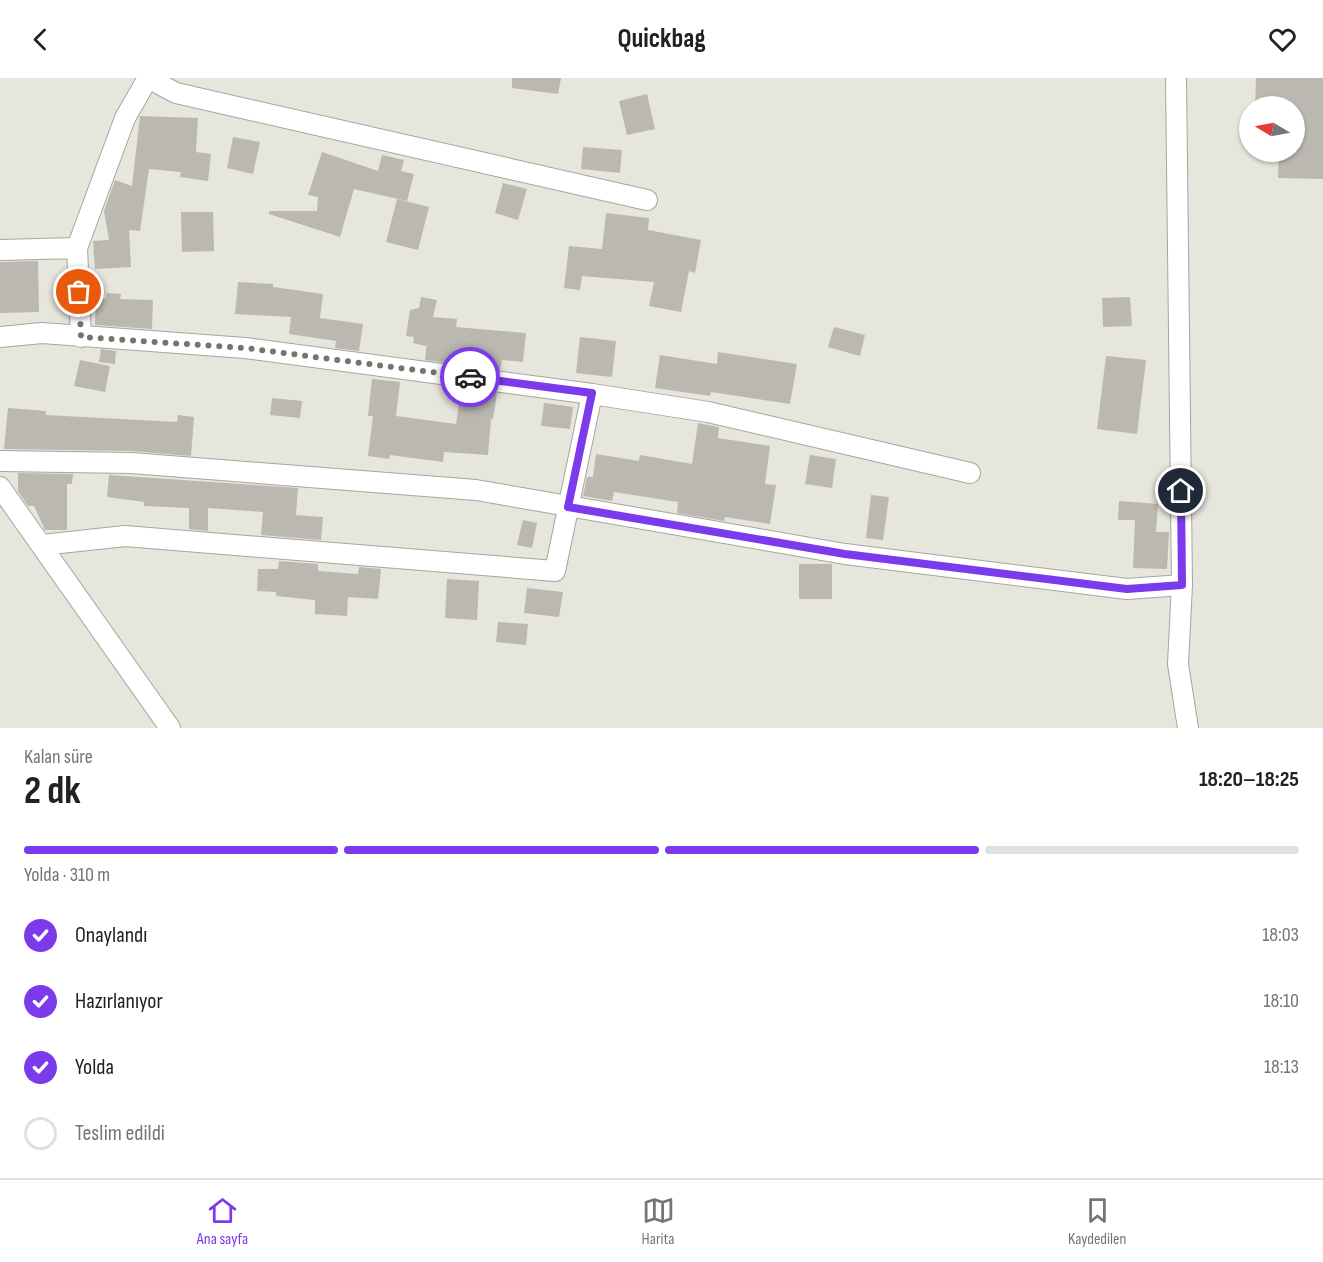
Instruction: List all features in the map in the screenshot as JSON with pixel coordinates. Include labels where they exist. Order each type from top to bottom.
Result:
[{"type":"street","points":[[81,337],[77,248],[125,118],[148,78],[176,93],[647,200]]},
{"type":"street","points":[[1176,78],[1182,585],[1178,664],[1188,728]]},
{"type":"street","points":[[0,250],[77,248]]},
{"type":"street","points":[[0,337],[42,333],[245,348],[592,393],[708,412],[970,473]]},
{"type":"street","points":[[42,544],[124,536],[555,571],[592,393]]},
{"type":"street","points":[[0,461],[130,463],[476,490],[845,554],[1127,589],[1182,585]]},
{"type":"street","points":[[0,487],[170,728]]},
{"type":"building","points":[[512,78],[561,78],[558,94],[512,88]]},
{"type":"building","points":[[1256,78],[1323,78],[1323,179],[1278,178],[1279,162],[1305,162],[1305,96],[1255,96]]},
{"type":"building","points":[[647,94],[655,129],[627,135],[619,101]]},
{"type":"building","points":[[140,116],[198,118],[196,152],[211,154],[208,181],[180,177],[181,172],[149,169],[140,231],[129,230],[131,267],[95,269],[93,241],[109,240],[104,211],[115,180],[132,186]]},
{"type":"building","points":[[233,137],[260,142],[253,174],[227,168]]},
{"type":"building","points":[[583,147],[622,150],[620,173],[581,169]]},
{"type":"building","points":[[322,152],[378,171],[382,155],[404,160],[401,171],[414,174],[407,201],[354,189],[340,237],[269,214],[269,211],[317,211],[318,197],[308,195]]},
{"type":"building","points":[[503,183],[527,189],[518,220],[495,213]]},
{"type":"building","points":[[397,199],[429,207],[418,250],[386,242]]},
{"type":"building","points":[[181,212],[213,212],[214,251],[182,252]]},
{"type":"building","points":[[606,213],[649,218],[648,230],[701,240],[695,273],[689,271],[681,312],[649,306],[654,282],[582,276],[580,290],[564,288],[569,246],[602,249]]},
{"type":"building","points":[[38,261],[39,312],[0,313],[0,262]]},
{"type":"building","points":[[238,282],[273,284],[273,287],[323,294],[320,318],[363,324],[359,351],[335,348],[336,341],[289,334],[291,317],[235,314]]},
{"type":"building","points":[[107,293],[121,294],[120,299],[153,300],[152,329],[95,325],[96,298],[106,299]]},
{"type":"building","points":[[421,297],[437,300],[433,317],[457,319],[456,327],[526,333],[523,362],[502,360],[500,370],[425,360],[427,341],[426,346],[413,343],[414,337],[406,336],[410,310],[419,308]]},
{"type":"building","points":[[1130,297],[1132,326],[1103,327],[1102,298]]},
{"type":"building","points":[[834,327],[865,335],[860,356],[828,347]]},
{"type":"building","points":[[580,337],[616,341],[612,377],[576,373]]},
{"type":"building","points":[[101,349],[116,351],[115,364],[99,362]]},
{"type":"building","points":[[718,352],[797,364],[790,404],[711,392],[710,396],[655,388],[660,355],[717,364]]},
{"type":"building","points":[[1106,356],[1146,360],[1137,434],[1097,429]]},
{"type":"building","points":[[80,360],[110,366],[105,392],[74,386]]},
{"type":"building","points":[[372,379],[400,382],[396,416],[456,424],[461,389],[497,393],[493,419],[491,419],[488,455],[444,452],[443,462],[390,455],[389,459],[368,456],[373,416],[368,416]]},
{"type":"building","points":[[272,398],[302,401],[300,418],[270,415]]},
{"type":"building","points":[[544,403],[573,407],[570,429],[541,426]]},
{"type":"building","points":[[8,408],[46,411],[46,415],[177,422],[178,415],[194,417],[191,456],[131,451],[4,449]]},
{"type":"building","points":[[698,423],[719,427],[718,438],[770,446],[765,484],[776,485],[770,524],[725,517],[724,521],[677,513],[678,502],[614,492],[612,501],[583,496],[587,477],[593,477],[596,454],[639,461],[640,455],[692,464]]},
{"type":"building","points":[[810,455],[836,459],[832,488],[805,484]]},
{"type":"building","points":[[18,473],[73,474],[72,484],[67,484],[67,530],[45,530],[34,506],[28,506],[18,491]]},
{"type":"building","points":[[109,475],[298,488],[296,515],[323,517],[321,540],[261,535],[263,512],[208,508],[208,531],[189,529],[189,508],[144,506],[144,502],[107,497]]},
{"type":"building","points":[[871,495],[889,497],[883,540],[866,538]]},
{"type":"building","points":[[1119,501],[1158,504],[1156,532],[1169,532],[1167,569],[1133,568],[1135,520],[1118,520]]},
{"type":"building","points":[[523,520],[537,523],[532,548],[517,545]]},
{"type":"building","points":[[279,561],[318,564],[318,571],[358,574],[359,567],[381,569],[378,599],[348,597],[347,616],[315,614],[315,600],[276,596],[276,592],[257,591],[258,569],[278,569]]},
{"type":"building","points":[[799,564],[832,564],[832,599],[799,599]]},
{"type":"building","points":[[447,579],[479,581],[477,620],[445,618]]},
{"type":"building","points":[[527,588],[563,592],[559,617],[524,613]]},
{"type":"building","points":[[498,622],[528,624],[526,645],[496,642]]},
{"type":"way so far","points":[[79,292],[81,337],[245,348],[470,377]]},
{"type":"route","points":[[470,377],[592,393],[568,507],[845,554],[1127,589],[1182,585],[1181,491]]}]
